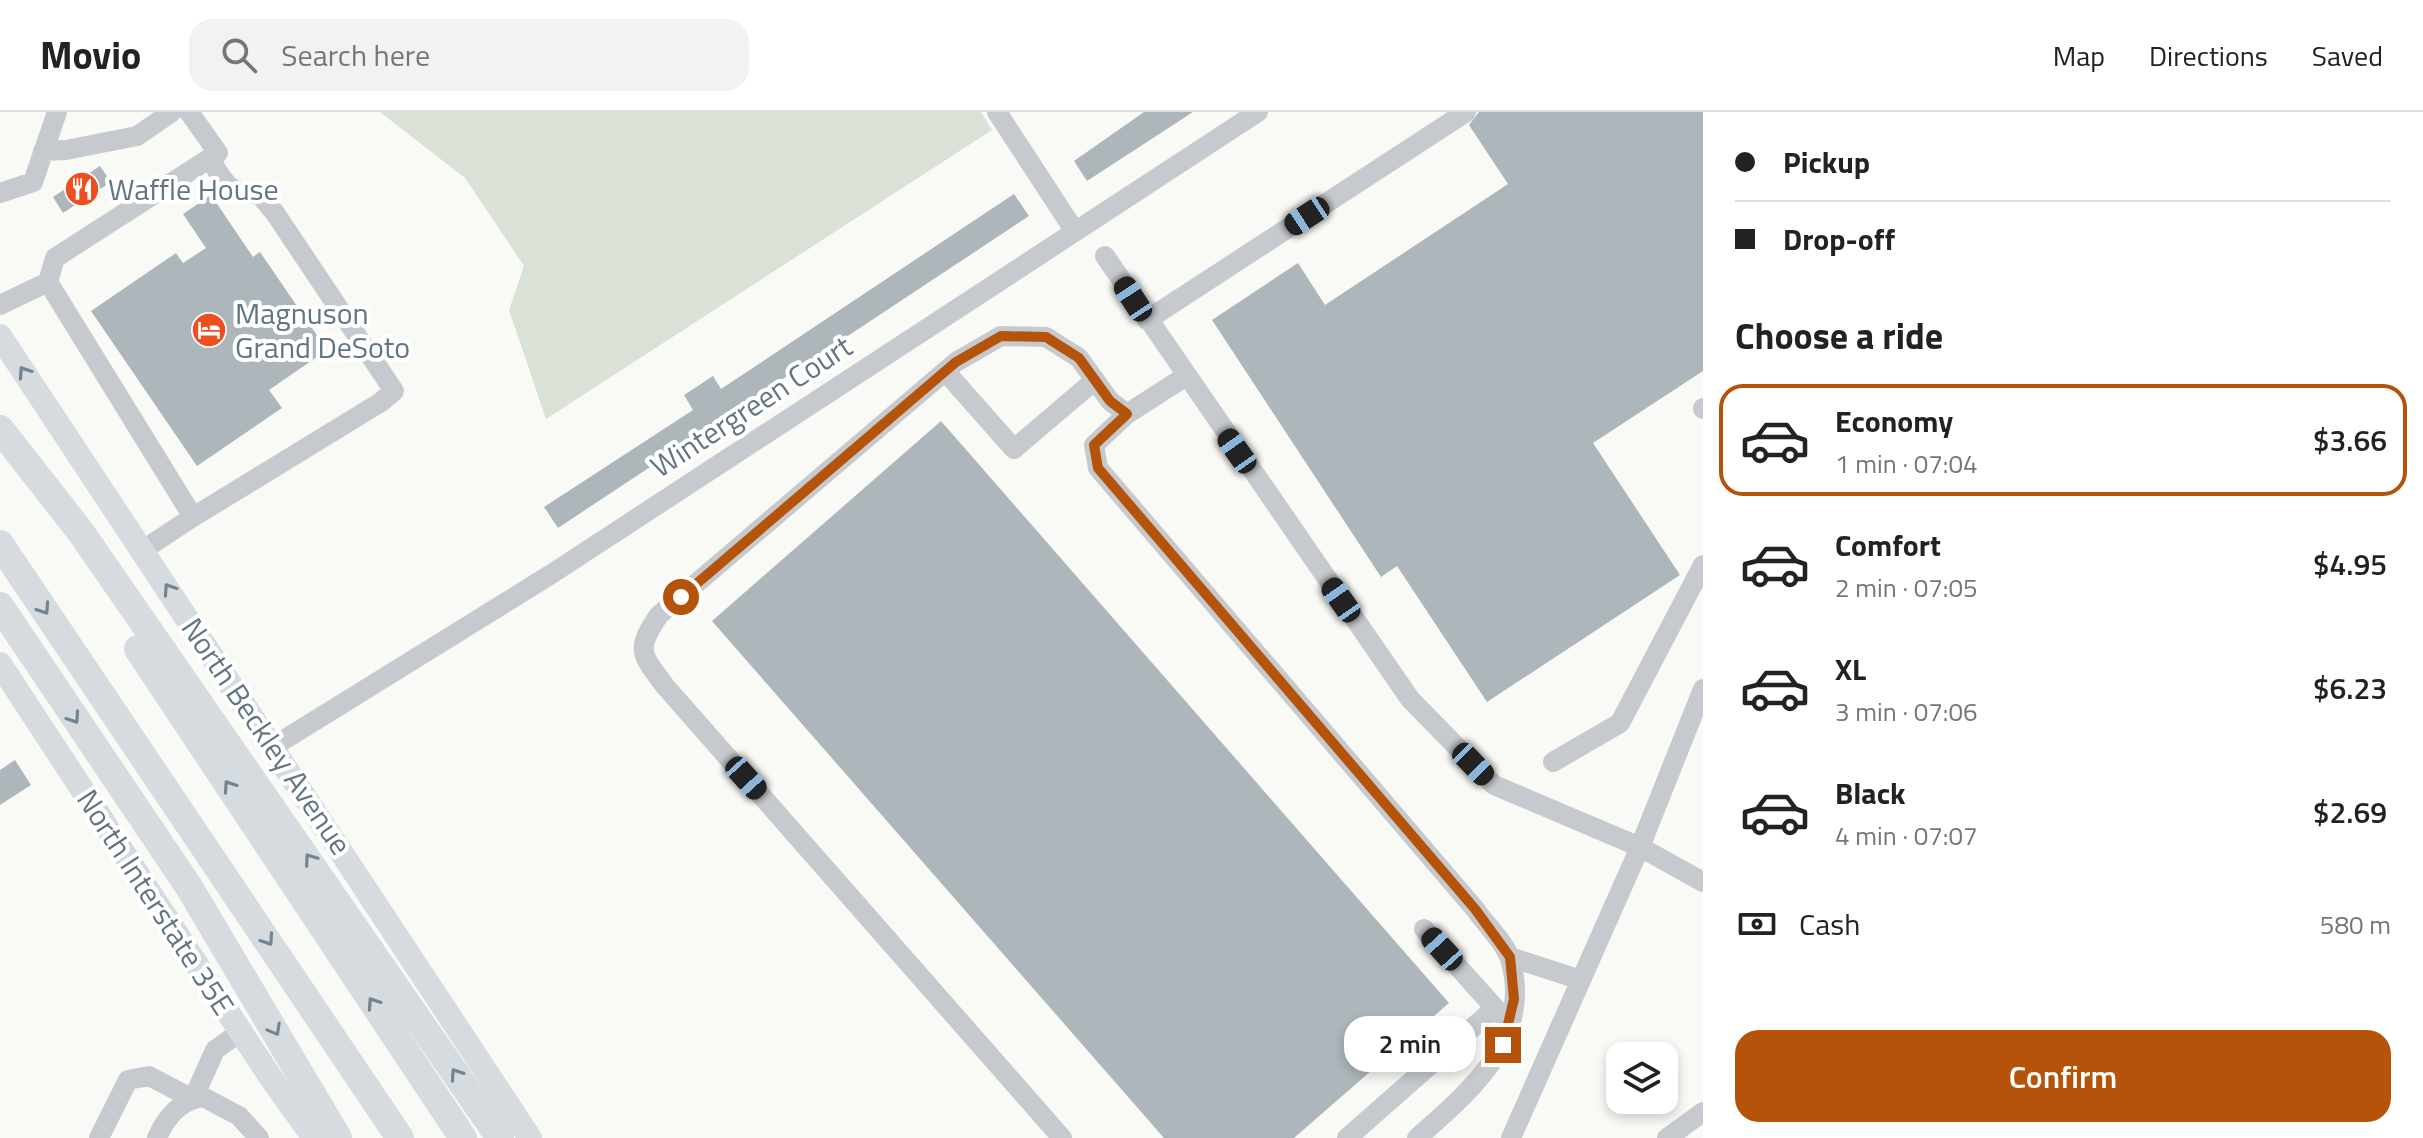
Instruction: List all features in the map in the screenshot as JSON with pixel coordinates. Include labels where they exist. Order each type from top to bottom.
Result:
[{"type":"highway","points":[[0,429],[80,531],[500,1138]]},
{"type":"highway","points":[[0,441],[463,1138]]},
{"type":"highway","points":[[0,544],[400,1138]]},
{"type":"highway","points":[[0,606],[189,887],[338,1138]]},
{"type":"main road","name":"North Beckley Avenue","points":[[0,336],[274,746],[530,1138]]},
{"type":"main road","name":"North Interstate 35E","points":[[3,675],[314,1138]]},
{"type":"street","points":[[0,193],[33,182],[57,112]]},
{"type":"street","points":[[43,151],[66,150],[137,136],[172,112]]},
{"type":"street","points":[[143,550],[394,391],[275,213],[259,194],[243,195],[230,191],[189,112]]},
{"type":"street","points":[[997,112],[1074,230]]},
{"type":"street","name":"Wintergreen Court","points":[[274,746],[553,573],[1258,112]]},
{"type":"street","points":[[1147,320],[1466,112]]},
{"type":"street","points":[[193,517],[48,282],[55,258],[214,156]]},
{"type":"street","points":[[1105,256],[1410,699],[1494,785],[1640,847],[1703,882]]},
{"type":"street","points":[[0,305],[48,282]]},
{"type":"street","points":[[1062,1138],[643,657],[643,639],[659,615],[945,371],[1001,336],[1046,337],[1079,358],[1110,401],[1127,414]]},
{"type":"street","points":[[945,371],[1014,449],[1095,380]]},
{"type":"street","points":[[1186,376],[1127,414],[1094,445],[1098,468],[1475,909],[1510,957],[1514,999],[1502,1015],[1347,1138]]},
{"type":"street","points":[[1553,762],[1620,723],[1703,565]]},
{"type":"street","points":[[1511,1138],[1640,847],[1703,689]]},
{"type":"street","points":[[1417,1138],[1477,1084],[1503,1045],[1502,1015],[1424,929]]},
{"type":"street","points":[[1510,957],[1581,980]]},
{"type":"street","points":[[193,1099],[215,1050],[240,1032]]},
{"type":"street","points":[[99,1138],[128,1080],[149,1076],[193,1099]]},
{"type":"street","points":[[157,1138],[165,1120],[193,1099],[203,1097],[230,1111],[259,1138]]},
{"type":"street","points":[[1667,1138],[1703,1112]]},
{"type":"shaded area","points":[[380,112],[981,112],[992,130],[546,419],[509,310],[524,266],[465,178]]},
{"type":"building","points":[[1144,112],[1193,112],[1087,181],[1074,161]]},
{"type":"building","points":[[1479,112],[1703,112],[1703,371],[1593,443],[1680,575],[1487,702],[1397,566],[1381,577],[1212,320],[1298,263],[1325,305],[1508,184],[1469,125]]},
{"type":"building","name":"Waffle House","points":[[100,166],[111,182],[63,213],[53,197]]},
{"type":"building","points":[[1014,194],[1029,216],[558,528],[544,507],[693,410],[684,395],[713,376],[721,389]]},
{"type":"building","name":"Magnuson Grand DeSoto","points":[[211,195],[253,257],[260,252],[327,350],[269,390],[282,408],[197,466],[91,311],[176,253],[183,263],[206,248],[183,214]]},
{"type":"building","points":[[941,421],[1449,1003],[1294,1138],[1164,1138],[712,621]]},
{"type":"building","points":[[15,760],[31,785],[0,805],[0,770]]},
{"type":"place","name":"Waffle House","points":[[82,189]]},
{"type":"place","name":"Magnuson Grand DeSoto","points":[[209,330]]},
{"type":"route","points":[[681,597],[956,362],[1001,336],[1046,337],[1079,358],[1110,401],[1127,414],[1094,445],[1098,468],[1214,608],[1475,909],[1510,957],[1514,999],[1503,1045]]}]
